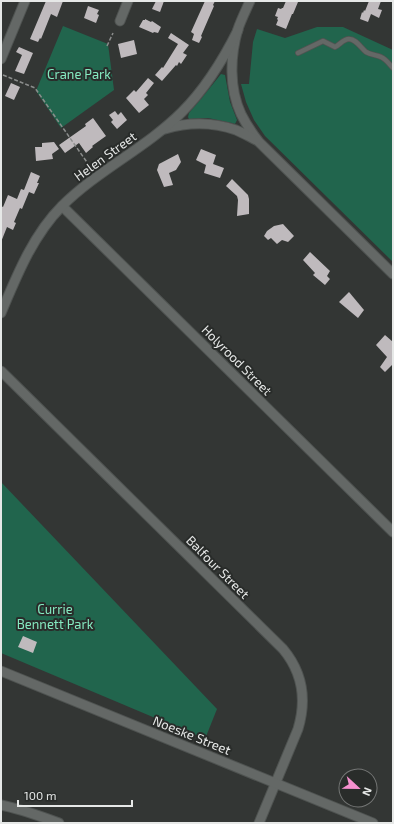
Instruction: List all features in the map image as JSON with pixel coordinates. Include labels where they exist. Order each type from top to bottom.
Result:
[{"type":"street","points":[[1,58],[25,1]]},
{"type":"street","points":[[120,21],[128,1]]},
{"type":"street","points":[[250,1],[238,30],[232,71],[234,90],[241,114],[259,142],[393,274]]},
{"type":"street","name":"Helen Street","points":[[1,313],[16,276],[32,245],[62,206],[82,187],[161,130],[181,113],[205,86],[214,73],[238,30]]},
{"type":"street","points":[[161,130],[186,124],[204,123],[238,130],[259,142]]},
{"type":"street","name":"Holyrood Street","points":[[62,206],[393,532]]},
{"type":"street","name":"Balfour Street","points":[[1,372],[284,649],[296,668],[303,694],[302,718],[259,823]]},
{"type":"street","name":"Noeske Street","points":[[1,671],[373,823]]},
{"type":"street","points":[[1,805],[33,813],[59,823]]},
{"type":"lane","points":[[298,53],[323,41],[335,47],[339,46],[344,41],[351,39],[367,52],[382,57],[393,68]]},
{"type":"path","points":[[107,46],[113,33]]},
{"type":"path","points":[[3,75],[35,88],[91,168]]},
{"type":"green space","name":"Crane Park","points":[[63,26],[108,44],[114,90],[61,128],[36,91]]},
{"type":"green space","points":[[317,27],[343,27],[393,50],[393,262],[265,136],[254,120],[246,102],[241,84],[249,84],[253,42],[257,29],[285,38]]},
{"type":"green space","points":[[221,74],[225,75],[230,102],[237,120],[235,124],[208,118],[189,119],[189,113]]},
{"type":"green space","name":"Currie Bennett Park","points":[[1,482],[217,709],[205,739],[1,653]]},
{"type":"building","points":[[46,1],[63,1],[57,17],[51,14],[41,39],[40,38],[38,42],[30,39]]},
{"type":"building","points":[[156,1],[164,1],[160,12],[152,9]]},
{"type":"building","points":[[205,1],[215,1],[199,43],[192,40],[194,34],[191,32]]},
{"type":"building","points":[[286,1],[298,2],[286,29],[276,25],[278,17],[275,16],[278,8],[283,8]]},
{"type":"building","points":[[369,1],[381,1],[378,9],[382,10],[379,18],[371,14],[368,22],[360,19],[362,12],[363,13],[364,10],[365,11]]},
{"type":"building","points":[[88,6],[99,10],[96,23],[84,18]]},
{"type":"building","points":[[145,19],[151,22],[152,21],[161,27],[158,33],[153,33],[139,27]]},
{"type":"building","points":[[171,33],[189,45],[183,53],[187,55],[181,64],[179,62],[162,81],[155,75],[162,67],[163,68],[178,44],[168,38]]},
{"type":"building","points":[[134,40],[137,54],[121,58],[118,44]]},
{"type":"building","points":[[19,47],[33,53],[24,74],[15,71],[22,55],[16,52]]},
{"type":"building","points":[[148,78],[154,83],[146,93],[148,95],[144,99],[149,105],[139,113],[126,98],[134,90],[136,92]]},
{"type":"building","points":[[11,83],[20,87],[14,100],[5,96]]},
{"type":"building","points":[[115,111],[118,115],[121,112],[127,120],[117,129],[111,122],[113,120],[109,115]]},
{"type":"building","points":[[93,118],[106,136],[92,146],[93,147],[86,153],[79,143],[65,153],[59,145],[86,126],[85,124]]},
{"type":"building","points":[[54,142],[59,149],[52,154],[53,159],[36,161],[35,147],[42,147],[42,143]]},
{"type":"building","points":[[201,149],[216,155],[213,164],[224,168],[220,178],[204,173],[206,165],[196,160]]},
{"type":"building","points":[[178,154],[181,162],[176,170],[169,173],[173,185],[164,187],[157,170],[159,164]]},
{"type":"building","points":[[31,172],[40,176],[37,183],[39,183],[34,194],[29,192],[22,209],[20,208],[14,222],[16,223],[13,230],[7,227],[1,242],[1,206],[3,207],[8,195],[17,199],[21,189],[24,190]]},
{"type":"building","points":[[232,179],[248,195],[249,214],[237,216],[237,196],[226,186]]},
{"type":"building","points":[[283,224],[294,236],[288,242],[282,240],[277,244],[271,238],[268,240],[264,236],[267,231],[274,226]]},
{"type":"building","points":[[310,252],[330,271],[327,276],[330,279],[325,285],[313,275],[315,273],[303,260]]},
{"type":"building","points":[[349,292],[364,310],[358,318],[339,302]]},
{"type":"building","points":[[385,335],[393,342],[393,364],[385,372],[380,367],[387,357],[376,345]]},
{"type":"building","points":[[23,636],[37,642],[33,653],[18,647]]}]
